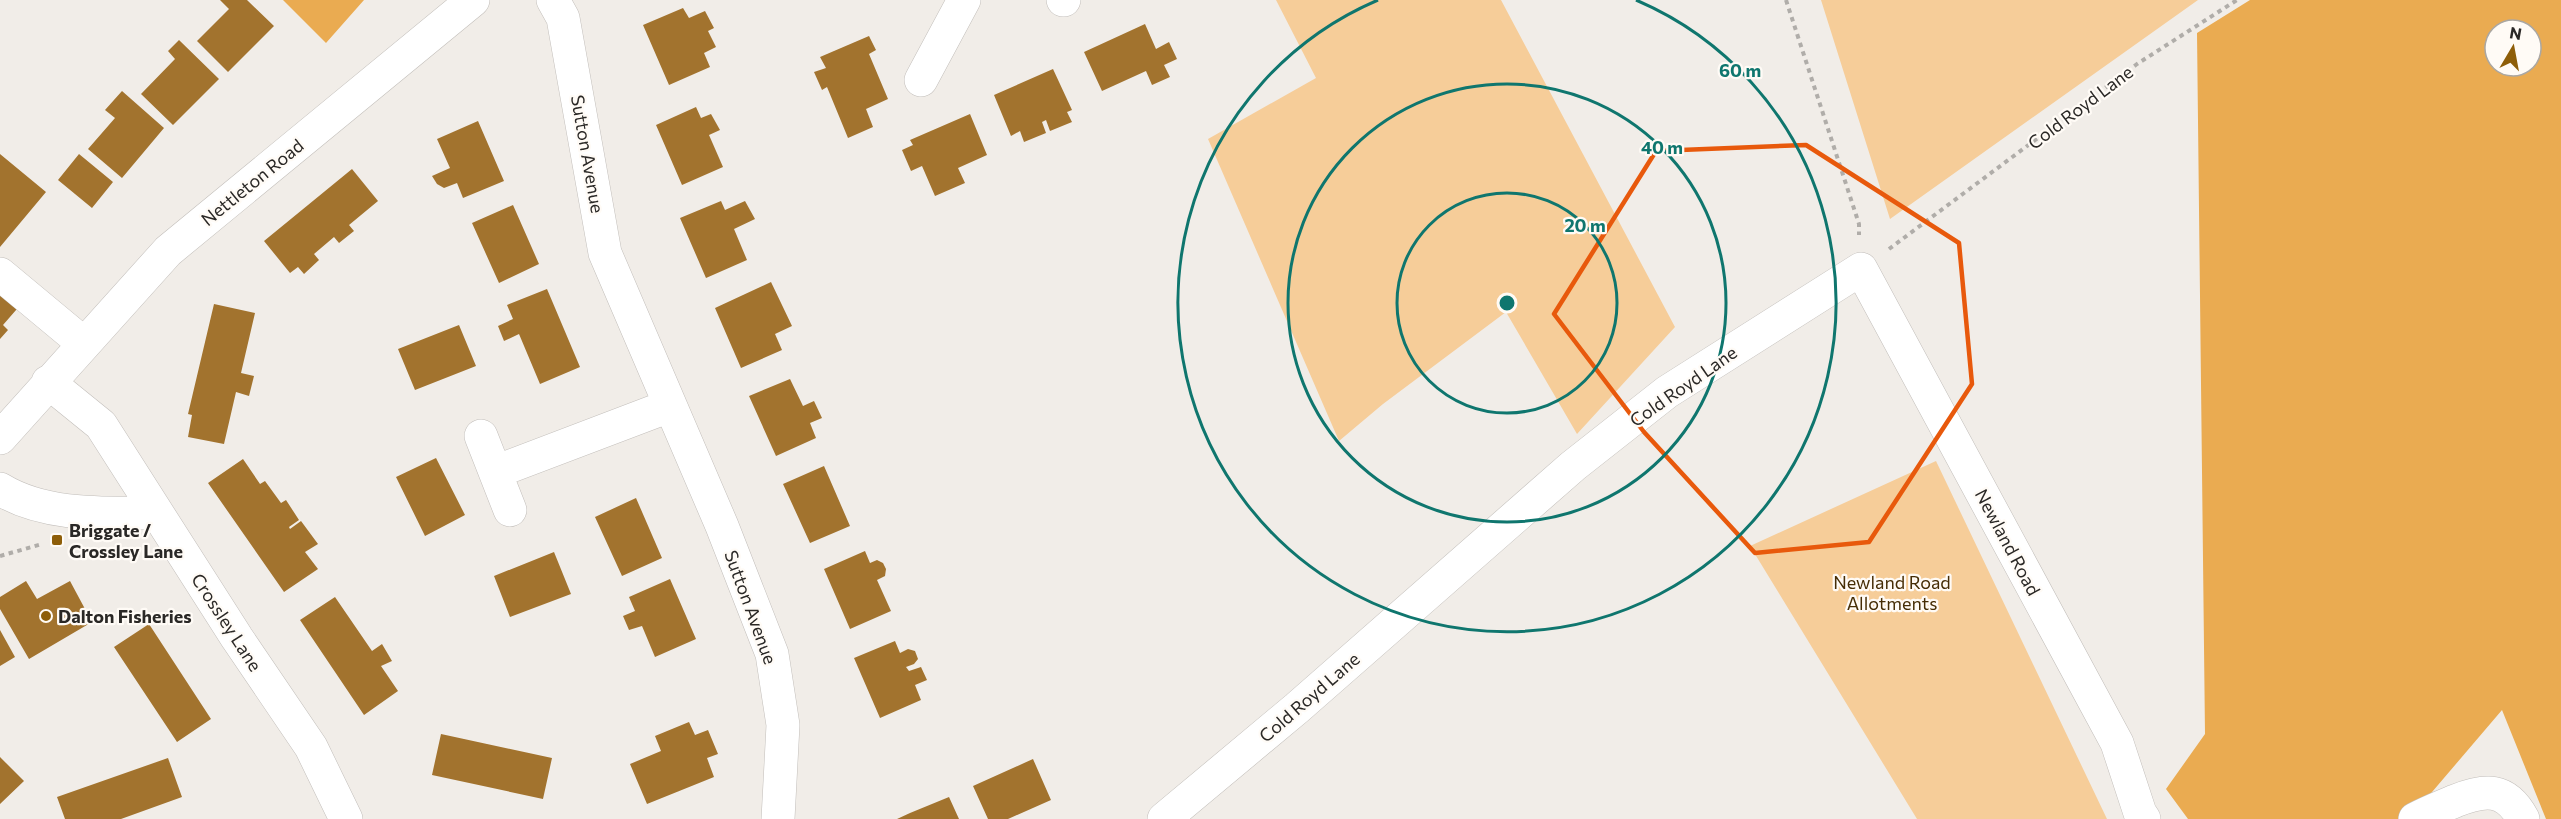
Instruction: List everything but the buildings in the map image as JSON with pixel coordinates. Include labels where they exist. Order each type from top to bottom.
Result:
[{"type":"street","name":"Nettleton Road","points":[[0,438],[168,251],[473,0]]},
{"type":"street","name":"Sutton Avenue","points":[[553,0],[563,18],[605,253],[722,526],[771,654],[783,725],[778,819]]},
{"type":"street","points":[[921,80],[964,0]]},
{"type":"street","name":"Cold Royd Lane","points":[[1164,819],[1297,708],[1573,466],[1667,393],[1862,269]]},
{"type":"street","name":"Newland Road","points":[[1862,269],[2117,744],[2139,813],[2144,819]]},
{"type":"street","points":[[0,274],[83,343]]},
{"type":"street","name":"Crossley Lane","points":[[48,382],[101,424],[237,638],[311,747],[346,819]]},
{"type":"street","points":[[495,472],[669,406]]},
{"type":"street","points":[[481,436],[510,510]]},
{"type":"street","points":[[0,489],[16,499],[57,510],[157,513]]},
{"type":"street","points":[[2415,819],[2470,795],[2494,793],[2516,806],[2523,819]]},
{"type":"path","points":[[1786,0],[1859,224],[1862,269]]},
{"type":"path","name":"Cold Royd Lane","points":[[1862,269],[2138,64],[2237,0]]},
{"type":"highlighted area","points":[[1806,145],[1959,243],[1972,384],[1869,542],[1755,553],[1644,432],[1554,314],[1656,151]]},
{"type":"green space","points":[[1276,0],[1501,0],[1675,327],[1577,434],[1506,312],[1383,404],[1339,441],[1208,139],[1316,78]]},
{"type":"green space","points":[[1821,0],[2198,0],[1890,219]]},
{"type":"green space","name":"Newland Road Allotments","points":[[1936,461],[2107,819],[1917,819],[1750,546]]},
{"type":"shaded area","points":[[283,0],[364,0],[326,43]]},
{"type":"shaded area","points":[[2250,0],[2561,0],[2561,819],[2546,819],[2502,710],[2409,819],[2188,819],[2166,789],[2205,734],[2197,33]]},
{"type":"place","name":"Briggate / Crossley Lane","points":[[57,540]]},
{"type":"place","name":"Dalton Fisheries","points":[[46,616]]}]
